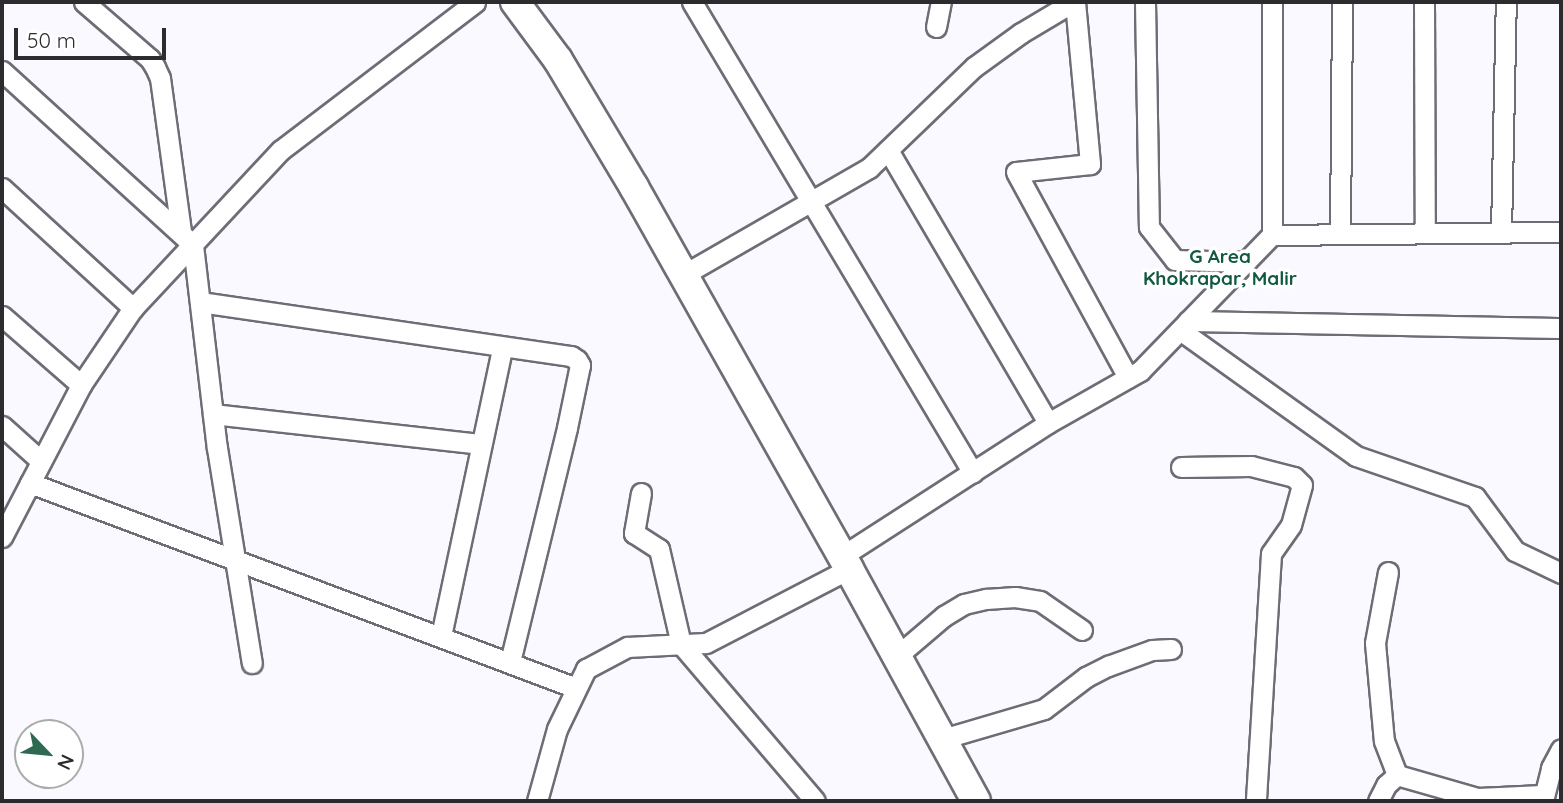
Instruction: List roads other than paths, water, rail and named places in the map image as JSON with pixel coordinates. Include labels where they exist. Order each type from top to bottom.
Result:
[{"type":"street","points":[[84,2],[150,59],[160,78],[200,302],[213,414],[253,663]]},
{"type":"street","points":[[2,537],[81,385],[133,307],[187,238],[281,150],[475,2]]},
{"type":"street","points":[[515,2],[558,60],[683,275],[846,562],[976,801]]},
{"type":"street","points":[[692,2],[973,473]]},
{"type":"street","points":[[936,27],[941,2]]},
{"type":"street","points":[[683,275],[869,168],[974,66],[1021,33],[1074,2],[1090,164],[1016,172],[1128,377]]},
{"type":"street","points":[[1145,2],[1149,228],[1175,260],[1245,262]]},
{"type":"street","points":[[1272,2],[1272,235]]},
{"type":"street","points":[[1340,234],[1342,2]]},
{"type":"street","points":[[1424,2],[1425,233]]},
{"type":"street","points":[[1502,232],[1506,2]]},
{"type":"street","points":[[2,71],[187,238]]},
{"type":"street","points":[[888,150],[1048,423]]},
{"type":"street","points":[[2,188],[133,307]]},
{"type":"street","points":[[537,801],[557,729],[586,669],[627,647],[706,643],[846,562],[1048,423],[1140,370],[1272,235],[1561,232]]},
{"type":"street","points":[[200,302],[571,356],[580,365],[509,662]]},
{"type":"street","points":[[2,316],[81,385]]},
{"type":"street","points":[[1184,325],[1561,328]]},
{"type":"street","points":[[1184,325],[1356,456],[1475,497],[1515,551],[1561,573]]},
{"type":"street","points":[[441,636],[502,348]]},
{"type":"street","points":[[213,414],[481,444]]},
{"type":"street","points":[[2,426],[41,461]]},
{"type":"street","points":[[1181,467],[1251,466],[1294,477],[1302,485],[1291,525],[1272,554],[1256,801]]},
{"type":"street","points":[[30,483],[576,688]]},
{"type":"street","points":[[641,492],[634,533],[659,549],[681,644],[809,799]]},
{"type":"street","points":[[1388,572],[1375,643],[1384,741],[1398,775]]},
{"type":"street","points":[[897,656],[944,616],[964,604],[986,599],[1015,597],[1040,601],[1082,630]]},
{"type":"street","points":[[942,739],[1044,709],[1086,677],[1108,666],[1152,649],[1171,649]]},
{"type":"street","points":[[1398,775],[1486,799],[1543,798],[1561,749]]},
{"type":"street","points":[[1378,801],[1386,785],[1398,775]]},
{"type":"district","name":"G Area Khokrapar, Malir","points":[[1220,268]]}]
